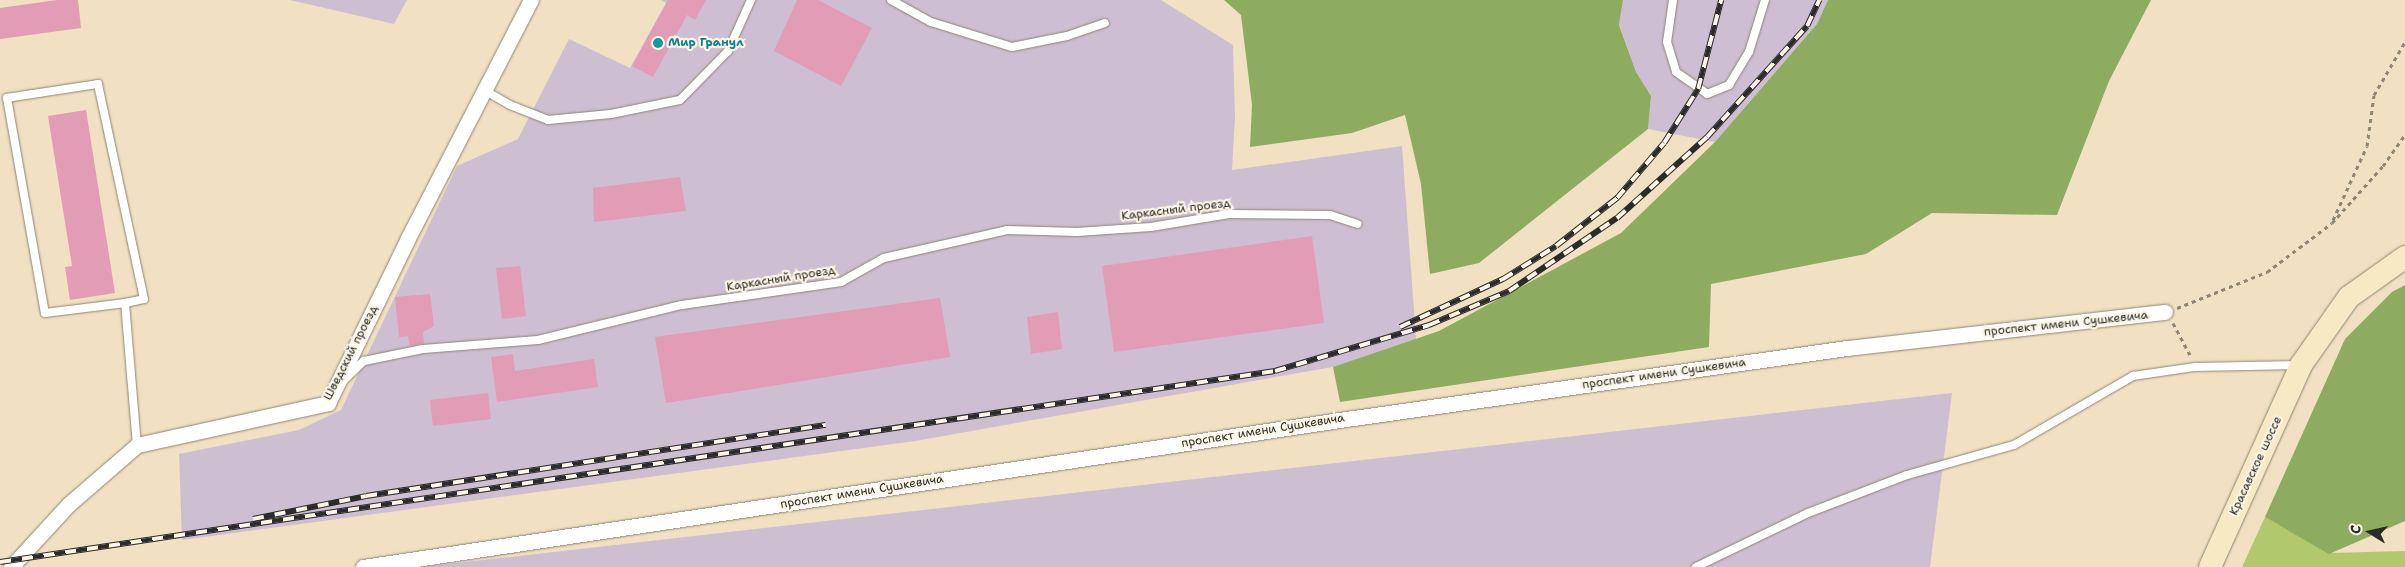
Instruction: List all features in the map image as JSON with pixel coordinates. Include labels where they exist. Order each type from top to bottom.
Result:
[{"type":"street","name":"Шведский проезд","points":[[11,567],[69,504],[137,444],[328,404],[484,90],[531,0]]},
{"type":"street","name":"Красавское шоссе","points":[[2210,567],[2301,365],[2349,297],[2405,257]]},
{"type":"street","name":"проспект имени Сушкевича","points":[[363,567],[1346,419],[1847,348],[2165,312]]},
{"type":"lane","points":[[484,90],[510,105],[548,120],[611,114],[680,100],[728,51],[751,0]]},
{"type":"lane","points":[[891,0],[931,22],[1012,47],[1067,36],[1105,23]]},
{"type":"lane","points":[[1673,0],[1667,42],[1676,72],[1707,94],[1729,85],[1749,52],[1765,0]]},
{"type":"lane","points":[[98,84],[144,299],[125,303],[46,313],[7,98],[98,84]]},
{"type":"lane","name":"Каркасный проезд","points":[[334,390],[364,361],[423,349],[538,340],[682,305],[841,282],[884,258],[1007,230],[1077,232],[1151,227],[1229,214],[1330,215],[1358,224]]},
{"type":"lane","points":[[125,303],[137,444]]},
{"type":"lane","points":[[1696,567],[1808,513],[1907,475],[2014,445],[2133,376],[2194,367],[2301,365]]},
{"type":"path","points":[[2332,223],[2367,146],[2374,95],[2405,42]]},
{"type":"path","points":[[2194,367],[2182,334],[2165,312],[2267,272],[2332,223],[2383,166],[2405,134]]},
{"type":"shaded area","points":[[290,0],[407,0],[394,24]]},
{"type":"shaded area","points":[[661,0],[1161,0],[1233,45],[1235,117],[1232,170],[1402,146],[1417,352],[915,441],[182,540],[179,454],[299,430],[341,410],[457,166],[518,139],[569,39],[630,68],[666,3]]},
{"type":"shaded area","points":[[1623,0],[1828,0],[1817,24],[1715,142],[1648,129],[1651,96],[1636,72],[1619,24]]},
{"type":"shaded area","points":[[1952,393],[1930,567],[422,567]]},
{"type":"green space","points":[[1224,0],[1623,0],[1619,25],[1636,72],[1651,96],[1648,129],[1479,263],[1430,274],[1421,184],[1405,115],[1352,133],[1250,147],[1252,105],[1241,15]]},
{"type":"green space","points":[[1828,0],[2151,0],[2109,81],[2057,215],[1932,213],[1866,254],[1711,284],[1709,347],[1340,402],[1333,367],[1439,331],[1621,233],[1715,142],[1817,24]]},
{"type":"green space","points":[[2405,285],[2405,521],[2329,554],[2265,517],[2345,339],[2392,292]]},
{"type":"green space","points":[[2265,517],[2329,553],[2405,551],[2405,567],[2242,567]]},
{"type":"building","points":[[57,0],[78,0],[81,28],[0,39],[0,8]]},
{"type":"building","name":"Мир Гранул","points":[[668,0],[706,0],[695,20],[687,15],[653,77],[632,66]]},
{"type":"building","points":[[797,0],[818,0],[872,28],[841,86],[774,51]]},
{"type":"building","points":[[86,110],[115,293],[70,300],[65,267],[72,266],[48,116]]},
{"type":"building","points":[[680,177],[686,211],[594,222],[593,188]]},
{"type":"building","points":[[1312,236],[1324,323],[1114,352],[1102,266]]},
{"type":"building","points":[[520,266],[526,316],[502,319],[496,268]]},
{"type":"building","points":[[430,294],[434,326],[423,332],[424,343],[410,346],[408,336],[399,337],[395,297]]},
{"type":"building","points":[[940,298],[950,357],[666,403],[655,337]]},
{"type":"building","points":[[1058,312],[1062,349],[1031,354],[1027,317]]},
{"type":"building","points":[[513,354],[515,371],[594,359],[598,387],[497,402],[491,357]]},
{"type":"building","points":[[488,393],[491,419],[433,426],[430,400]]},
{"type":"railway","points":[[1400,327],[1503,279],[1556,246],[1617,198],[1664,143],[1698,89],[1721,0]]},
{"type":"railway","points":[[0,562],[1275,371],[1429,325],[1509,291],[1617,218],[1707,137],[1807,26],[1819,0]]},
{"type":"railway","points":[[253,519],[366,496],[826,425]]},
{"type":"place","name":"Мир Гранул","points":[[658,43]]}]
